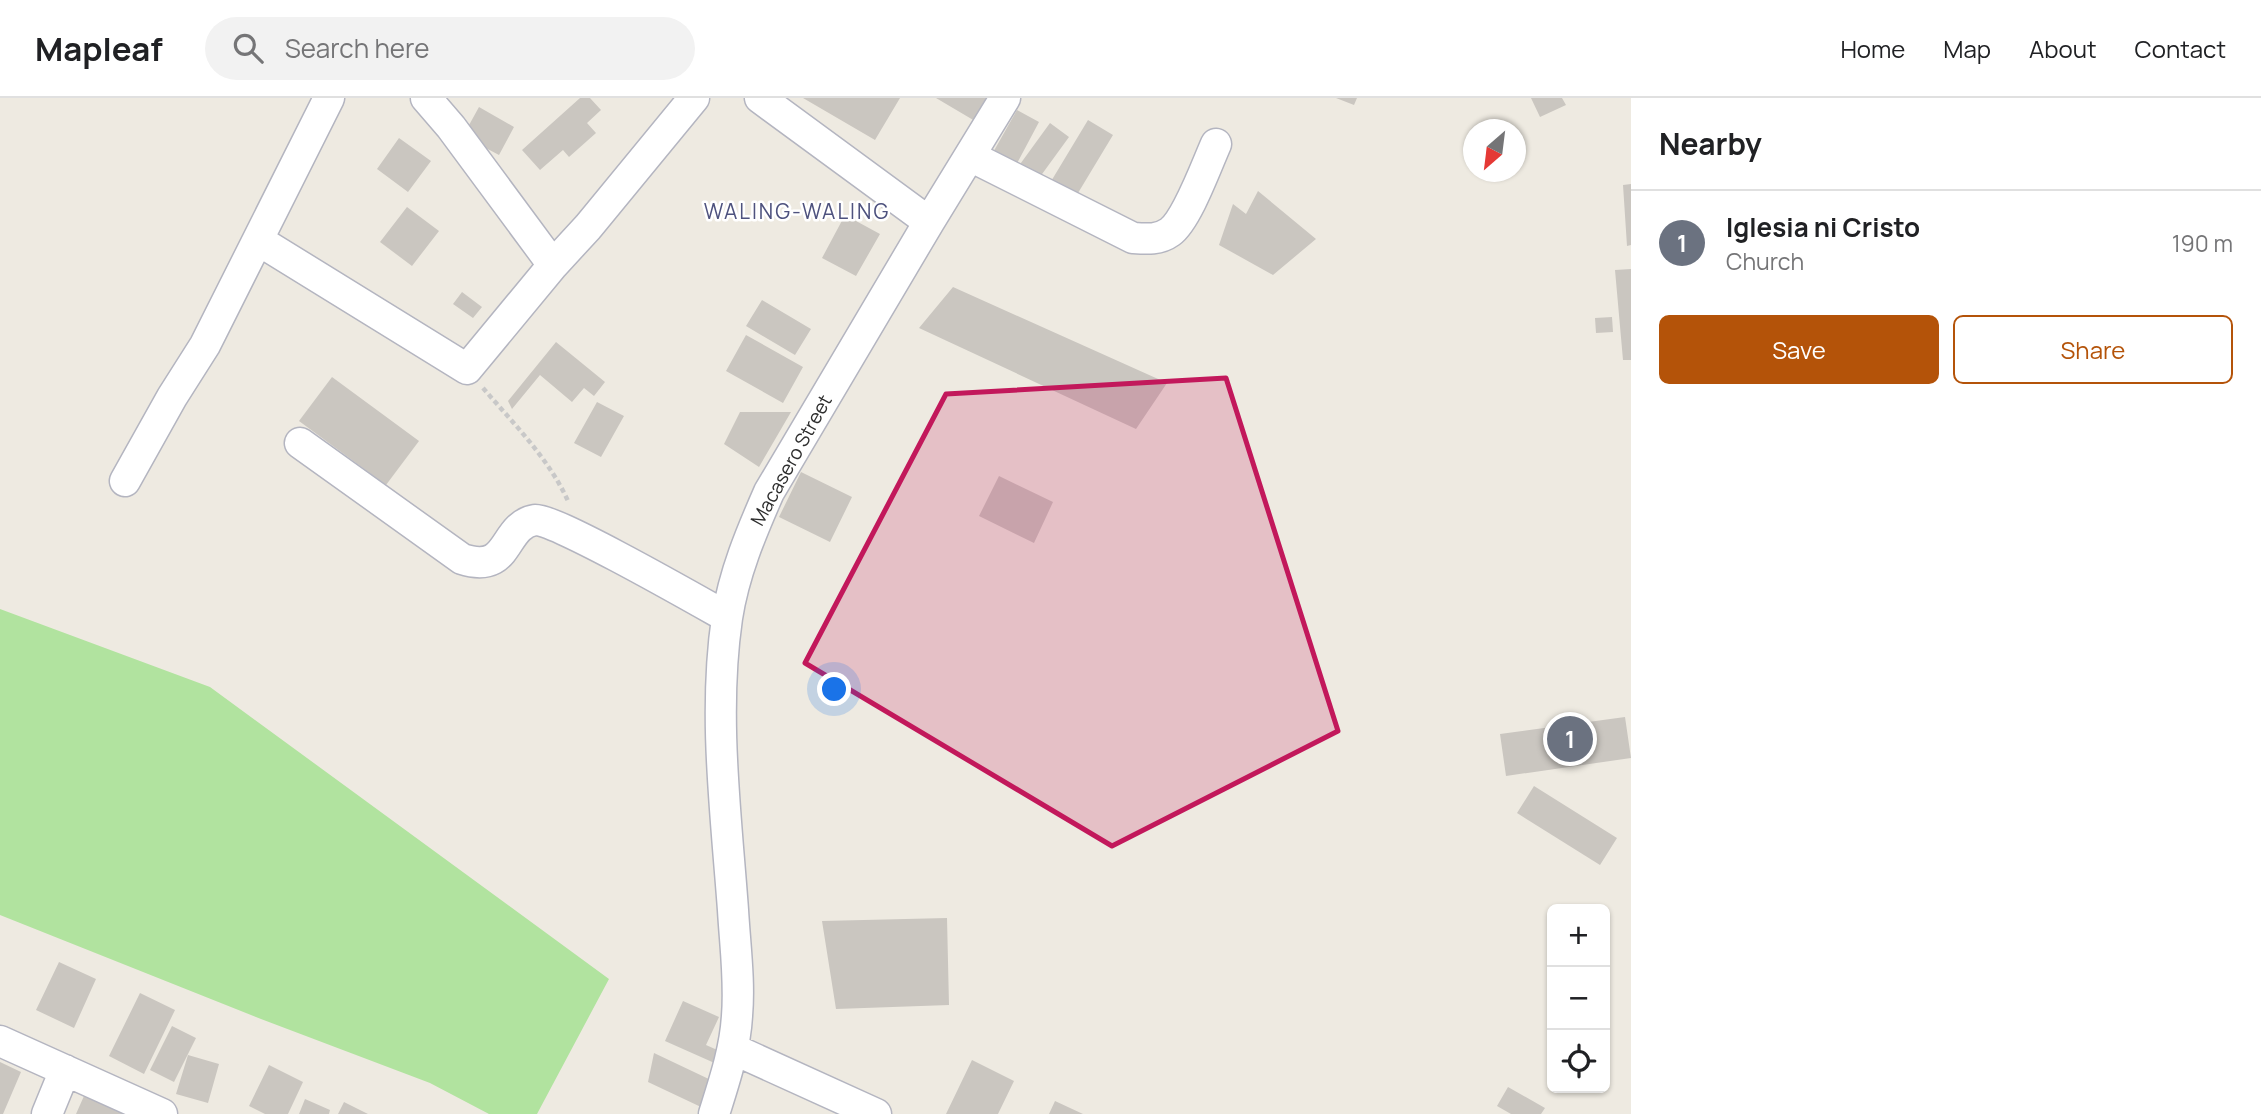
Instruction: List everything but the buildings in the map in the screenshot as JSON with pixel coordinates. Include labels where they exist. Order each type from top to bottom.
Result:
[{"type":"street","points":[[125,481],[205,345],[328,98]]},
{"type":"street","points":[[426,98],[553,265]]},
{"type":"street","points":[[258,240],[467,369],[694,98]]},
{"type":"street","points":[[760,98],[929,222]]},
{"type":"street","name":"Macasero Street","points":[[714,1114],[733,1049],[737,1015],[736,951],[722,732],[723,653],[727,617],[737,575],[749,537],[769,492],[1005,98]]},
{"type":"street","points":[[970,156],[1133,238],[1152,240],[1170,233],[1180,222],[1216,144]]},
{"type":"street","points":[[300,443],[462,559],[485,564],[495,559],[518,530],[534,520],[552,523],[727,617]]},
{"type":"street","points":[[0,1041],[162,1114]]},
{"type":"street","points":[[733,1049],[876,1114]]},
{"type":"street","points":[[47,1114],[65,1070]]},
{"type":"path","points":[[467,369],[528,440],[559,482],[586,540]]},
{"type":"highlighted area","points":[[1226,378],[1338,731],[1112,846],[805,663],[946,394]]},
{"type":"green space","points":[[0,609],[210,687],[609,979],[537,1114],[489,1114],[430,1083],[0,915]]},
{"type":"place","name":"Iglesia ni Cristo","points":[[1570,739]]},
{"type":"district","name":"WALING-WALING","points":[[797,211]]}]
